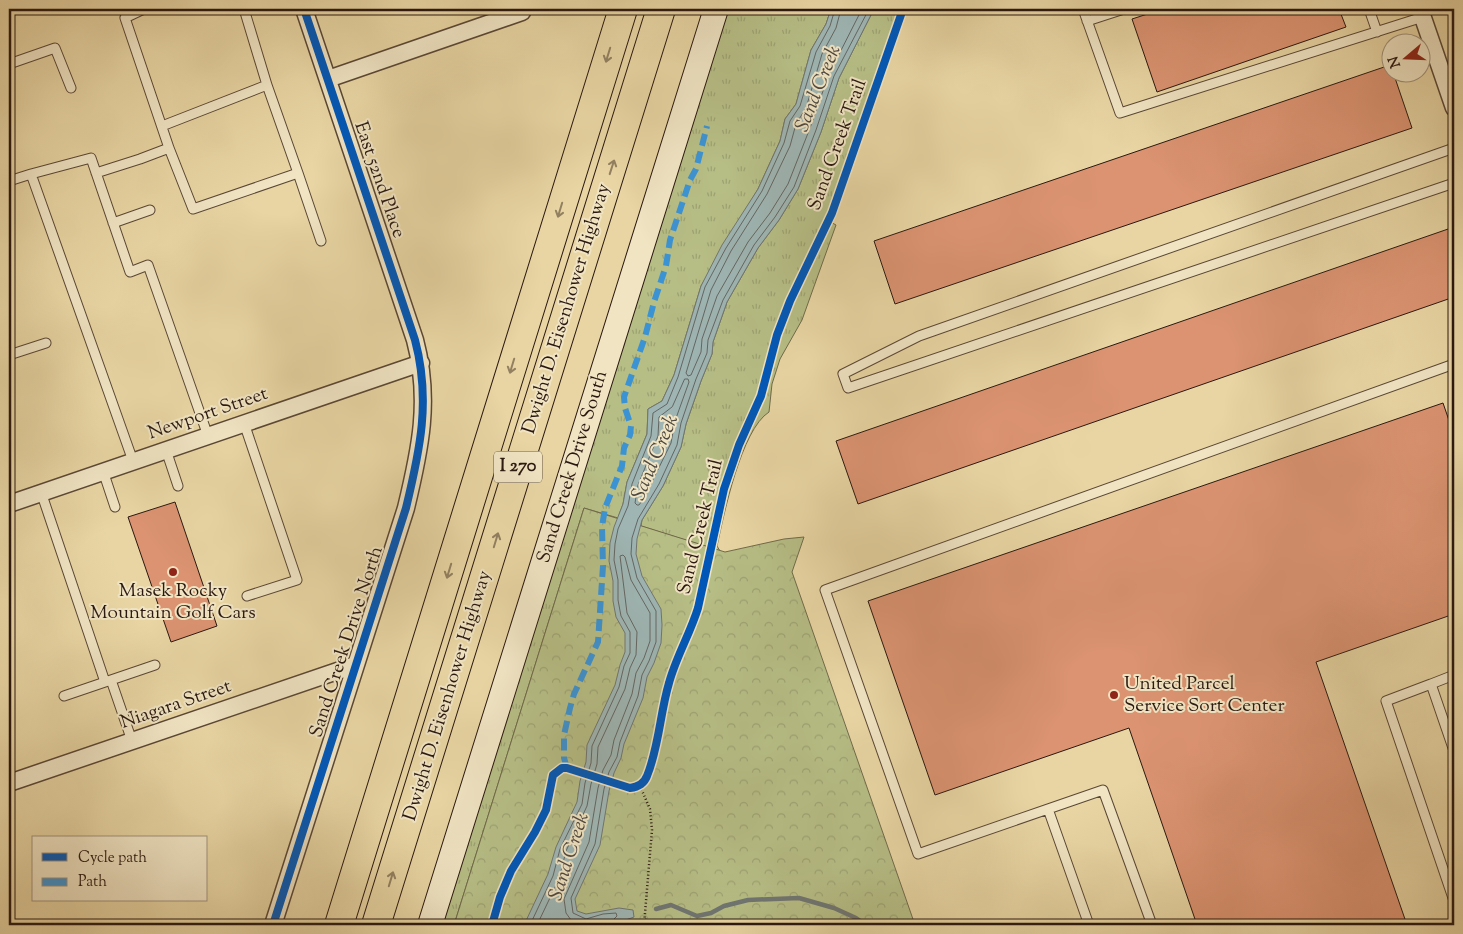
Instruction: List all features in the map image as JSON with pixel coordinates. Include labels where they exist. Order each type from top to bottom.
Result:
[{"type":"highway","name":"Dwight D. Eisenhower Highway","points":[[339,925],[623,9]]},
{"type":"highway","name":"Dwight D. Eisenhower Highway","points":[[376,925],[661,9]]},
{"type":"main road","name":"Sand Creek Drive South","points":[[430,925],[716,9]]},
{"type":"street","name":"East 52nd Place","points":[[304,9],[415,340],[421,363]]},
{"type":"street","points":[[328,79],[522,12]]},
{"type":"street","points":[[1421,13],[1448,70],[1454,108]]},
{"type":"street","name":"Newport Street","points":[[9,504],[421,363]]},
{"type":"street","name":"Sand Creek Drive North","points":[[273,925],[406,508],[418,456],[424,405],[421,363]]},
{"type":"street","name":"Niagara Street","points":[[9,783],[355,665]]},
{"type":"lane","points":[[144,9],[125,18],[169,148],[192,209],[298,173]]},
{"type":"lane","points":[[244,9],[267,85],[321,241]]},
{"type":"lane","points":[[1083,9],[1120,113],[1377,32],[1421,13]]},
{"type":"lane","points":[[1087,21],[1124,9]]},
{"type":"lane","points":[[1369,9],[1377,32]]},
{"type":"lane","points":[[9,64],[55,48],[71,88]]},
{"type":"lane","points":[[162,126],[267,85]]},
{"type":"lane","points":[[96,173],[169,148]]},
{"type":"lane","points":[[1454,148],[919,336],[843,374],[848,388],[1454,183]]},
{"type":"lane","points":[[9,181],[90,158],[130,272],[148,265],[208,436]]},
{"type":"lane","points":[[31,174],[133,461]]},
{"type":"lane","points":[[113,223],[150,210]]},
{"type":"lane","points":[[9,355],[46,343]]},
{"type":"lane","points":[[1152,925],[1103,790],[918,854],[825,590],[1454,364]]},
{"type":"lane","points":[[244,423],[297,580],[247,596]]},
{"type":"lane","points":[[166,450],[178,486]]},
{"type":"lane","points":[[103,472],[115,507]]},
{"type":"lane","points":[[41,492],[108,681],[132,741]]},
{"type":"lane","points":[[64,696],[155,665]]},
{"type":"lane","points":[[1454,675],[1386,701],[1454,901]]},
{"type":"lane","points":[[1431,684],[1454,751]]},
{"type":"lane","points":[[1048,809],[1089,925]]},
{"type":"path","points":[[630,788],[642,784],[650,810],[652,830],[644,925]]},
{"type":"path","points":[[645,919],[650,925]]},
{"type":"green space","points":[[728,9],[831,9],[826,24],[811,50],[796,104],[785,119],[780,141],[758,189],[701,286],[674,375],[662,401],[648,409],[647,434],[627,482],[618,518],[584,508],[454,925],[442,925]]},
{"type":"green space","points":[[874,9],[900,9],[825,219],[836,225],[802,320],[780,359],[772,384],[769,412],[759,422],[750,436],[735,474],[717,546],[720,551],[641,526],[642,520],[663,486],[681,447],[686,424],[712,354],[713,342],[727,302],[758,248],[779,220],[798,189],[821,132],[839,78]]},
{"type":"green space","points":[[584,508],[725,552],[784,539],[804,537],[792,572],[915,925],[454,925]]},
{"type":"water","name":"Sand Creek","points":[[831,9],[874,9],[839,78],[821,132],[798,189],[779,220],[758,248],[727,302],[713,342],[712,354],[686,424],[681,447],[663,486],[642,520],[637,539],[636,554],[642,576],[661,609],[661,643],[647,677],[643,698],[614,773],[600,845],[575,899],[577,911],[586,914],[619,908],[633,910],[634,917],[612,925],[524,925],[548,874],[556,847],[577,802],[580,781],[586,762],[587,745],[615,685],[625,652],[625,633],[616,617],[613,601],[613,581],[609,561],[610,543],[623,504],[627,482],[647,434],[648,409],[662,401],[674,375],[701,286],[722,245],[758,189],[780,141],[785,119],[796,104],[811,50],[826,24]]},
{"type":"pier","points":[[581,767],[615,779],[612,788],[579,776]]},
{"type":"building","points":[[1163,9],[1339,9],[1346,27],[1157,92],[1132,19]]},
{"type":"building","points":[[1380,68],[1380,82],[1396,82],[1412,128],[895,304],[874,241]]},
{"type":"building","points":[[1451,228],[1454,238],[1454,297],[858,504],[836,441]]},
{"type":"building","name":"United Parcel Service Sort Center","points":[[1443,403],[1454,435],[1454,614],[1316,662],[1407,925],[1197,925],[1129,728],[935,795],[868,601]]},
{"type":"building","name":"Masek Rocky Mountain Golf Cars","points":[[175,502],[217,626],[171,642],[128,517]]},
{"type":"waterway","points":[[656,909],[671,905],[697,916],[748,900],[799,898],[834,908],[866,925]]},
{"type":"marked path","points":[[567,768],[564,758],[564,735],[570,708],[574,694],[598,642],[603,566],[602,527],[605,508],[622,466],[624,448],[630,435],[631,426],[625,408],[624,397],[645,337],[666,266],[670,240],[690,180],[696,169],[707,126]]},
{"type":"cycle path","points":[[273,925],[406,508],[416,466],[423,404],[420,362],[415,340],[304,9]]},
{"type":"cycle path","name":"Sand Creek Trail","points":[[492,925],[500,897],[511,871],[546,810],[553,775],[562,768],[567,768],[630,788],[640,785],[647,776],[654,753],[669,683],[698,608],[724,489],[739,445],[761,396],[777,335],[790,301],[832,213],[903,9]]},
{"type":"place","name":"Masek Rocky Mountain Golf Cars","points":[[173,572]]},
{"type":"place","name":"United Parcel Service Sort Center","points":[[1114,695]]}]
